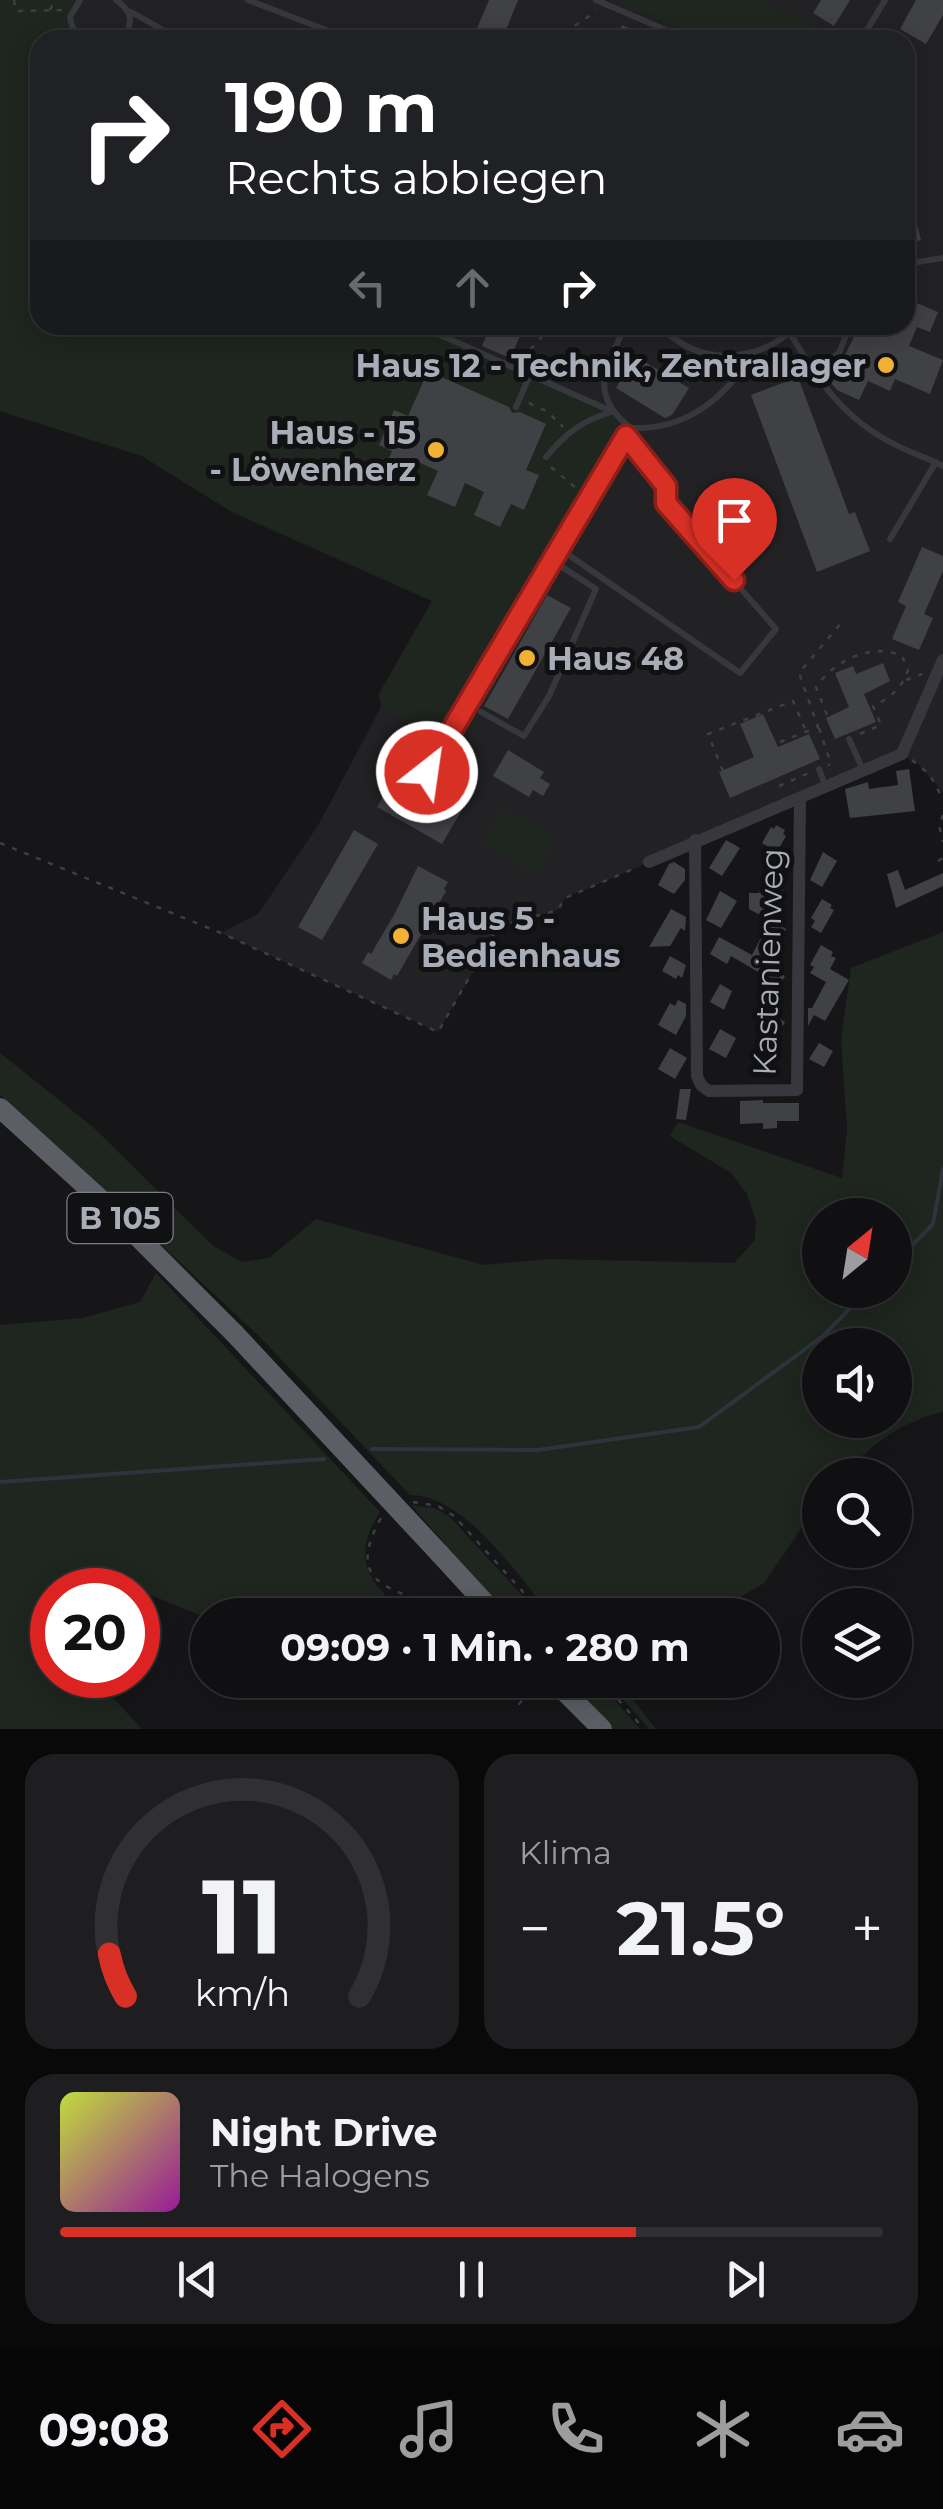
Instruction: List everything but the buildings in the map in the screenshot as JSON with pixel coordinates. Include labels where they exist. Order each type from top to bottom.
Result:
[{"type":"highway","name":"B 105","points":[[0,1108],[99,1198],[235,1334],[480,1598]]},
{"type":"highway","points":[[565,1698],[588,1729]]},
{"type":"highway","points":[[570,1698],[602,1729]]},
{"type":"street","points":[[902,754],[939,678],[943,660]]},
{"type":"street","name":"Kastanienweg","points":[[649,862],[902,754]]},
{"type":"street","name":"Kastanienweg","points":[[696,840],[697,1076],[708,1091],[798,1090],[800,798]]},
{"type":"lane","points":[[116,0],[163,30]]},
{"type":"lane","points":[[248,0],[326,30]]},
{"type":"lane","points":[[596,0],[668,30]]},
{"type":"lane","points":[[867,30],[885,0]]},
{"type":"lane","points":[[75,30],[70,25],[78,3]]},
{"type":"lane","points":[[128,30],[130,11]]},
{"type":"lane","points":[[915,262],[943,258]]},
{"type":"lane","points":[[440,335],[612,412],[631,428],[665,428],[697,414],[737,378],[756,353]]},
{"type":"lane","points":[[612,412],[604,388],[606,369],[621,335]]},
{"type":"lane","points":[[672,335],[683,345],[706,354],[731,357],[756,353],[787,335]]},
{"type":"lane","points":[[791,335],[829,395],[848,414],[890,442],[939,464],[890,539]]},
{"type":"lane","points":[[811,369],[839,353],[846,335]]},
{"type":"lane","points":[[518,403],[530,375]]},
{"type":"lane","points":[[546,457],[566,433],[612,412]]},
{"type":"lane","points":[[427,772],[631,428]]},
{"type":"lane","points":[[560,549],[740,673],[776,629],[666,503],[666,486],[626,436]]},
{"type":"lane","points":[[481,712],[524,736],[548,696],[596,589],[553,562]]},
{"type":"lane","points":[[850,739],[863,771]]},
{"type":"lane","points":[[818,769],[826,787]]},
{"type":"path","points":[[14,0],[16,11],[49,11],[78,3]]},
{"type":"path","points":[[49,11],[55,0]]},
{"type":"path","points":[[570,30],[613,4]]},
{"type":"path","points":[[514,368],[543,335]]},
{"type":"path","points":[[518,403],[548,412],[566,433]]},
{"type":"path","points":[[546,457],[553,471],[589,499]]},
{"type":"path","points":[[779,786],[832,764],[798,673],[842,622]]},
{"type":"path","points":[[827,715],[816,687],[832,668],[881,649],[906,660],[905,680],[886,700],[874,706],[880,725],[850,739]]},
{"type":"path","points":[[722,770],[708,734],[793,700],[806,732]]},
{"type":"path","points":[[780,742],[818,727]]},
{"type":"path","points":[[902,754],[930,775],[943,799]]},
{"type":"path","points":[[943,815],[939,825],[943,842]]},
{"type":"path","points":[[0,843],[220,933],[438,1032],[498,927],[558,910],[565,898],[649,862]]},
{"type":"path","points":[[938,861],[943,858]]},
{"type":"path","points":[[516,1709],[520,1698]]},
{"type":"path","points":[[617,1698],[644,1729]]},
{"type":"shaded area","points":[[0,0],[943,0],[943,792],[918,764],[902,755],[565,898],[558,910],[499,927],[438,1032],[221,933],[258,914],[319,824],[381,707],[379,694],[432,601],[232,512],[142,456],[0,411]]},
{"type":"shaded area","points":[[0,0],[77,0],[66,18],[67,30],[30,30],[30,335],[440,335],[612,412],[631,428],[473,680],[458,691],[433,737],[381,707],[379,694],[432,601],[232,512],[142,456],[0,411]]},
{"type":"shaded area","points":[[756,0],[810,21],[813,30],[683,30],[624,3]]},
{"type":"shaded area","points":[[503,808],[556,838],[536,874],[482,843]]},
{"type":"shaded area","points":[[943,932],[943,1412],[912,1422],[912,1328],[802,1328],[802,1438],[885,1438],[861,1458],[802,1458],[802,1527],[764,1583],[738,1598],[537,1598],[470,1523],[451,1508],[410,1495],[259,1336],[0,1095],[0,1053],[93,1127],[212,1245],[241,1262],[269,1258],[316,1219],[484,1265],[549,1259],[734,1263],[755,1240],[756,1221],[747,1194],[731,1173],[670,1136],[678,1122],[842,1178],[847,1129],[841,1039],[851,968]]},
{"type":"shaded area","points":[[156,1273],[380,1512],[369,1533],[365,1554],[370,1574],[384,1598],[190,1598],[190,1611],[160,1599],[160,1568],[30,1568],[30,1698],[113,1698],[142,1729],[0,1729],[0,1325],[83,1318],[140,1302]]},
{"type":"shaded area","points":[[411,1505],[434,1508],[449,1516],[524,1598],[493,1598]]},
{"type":"shaded area","points":[[581,1698],[613,1698],[640,1729],[609,1729]]},
{"type":"shaded area","points":[[622,1698],[632,1698],[656,1729],[649,1729]]},
{"type":"waterway","points":[[912,1246],[933,1224],[943,1169]]},
{"type":"waterway","points":[[372,1449],[538,1450],[699,1427],[823,1336],[850,1308]]},
{"type":"waterway","points":[[0,1482],[324,1459]]},
{"type":"place","name":"Haus 12 - Technik, Zentrallager","points":[[886,365]]},
{"type":"place","name":"Haus - 15 - Löwenherz","points":[[436,450]]},
{"type":"place","name":"Haus 48","points":[[527,658]]},
{"type":"place","name":"Haus 5 - Bedienhaus","points":[[401,936]]},
{"type":"route","points":[[427,772],[626,436],[666,486],[666,503],[734,580]]}]
